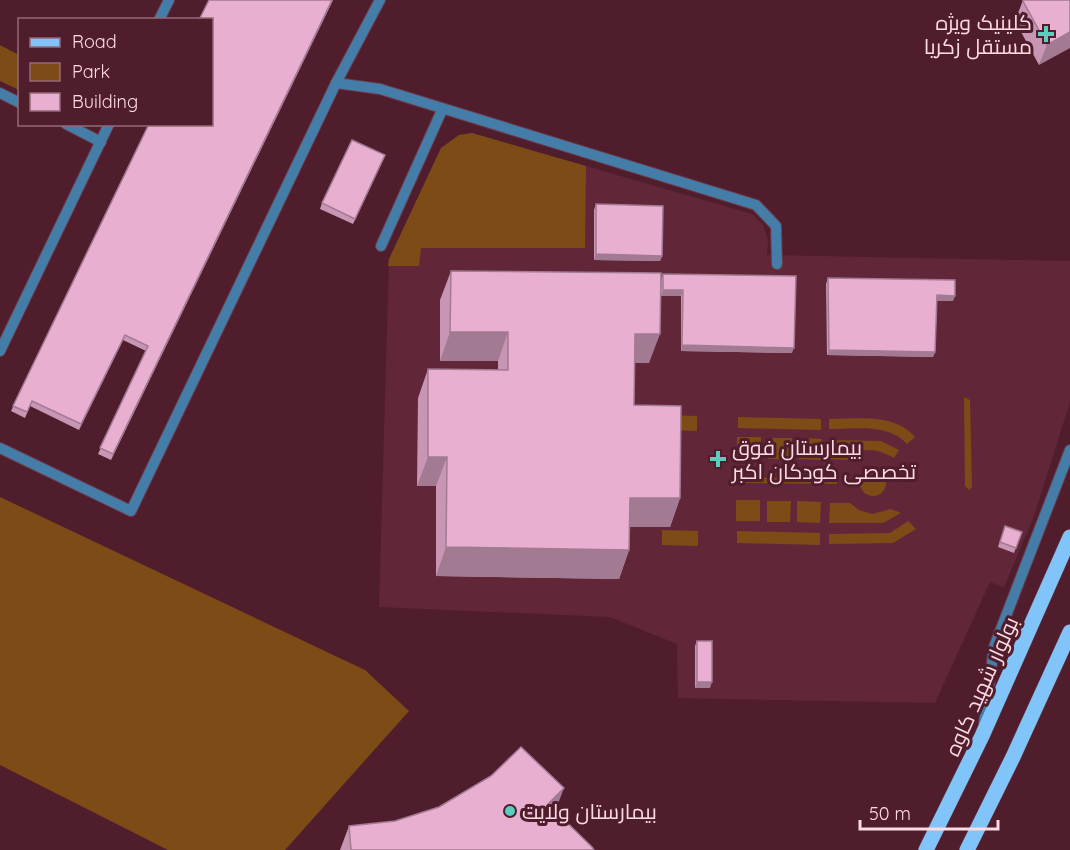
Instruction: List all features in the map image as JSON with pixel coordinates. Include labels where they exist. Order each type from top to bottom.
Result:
[{"type":"main road","name":"بولوار شهید کاوه","points":[[927,850],[982,736],[1070,537]]},
{"type":"main road","points":[[967,850],[1013,757],[1070,632]]},
{"type":"lane","points":[[160,18],[169,0]]},
{"type":"lane","points":[[0,448],[130,511],[336,83],[380,0]]},
{"type":"lane","points":[[336,83],[380,89],[756,206],[776,226],[777,264]]},
{"type":"lane","points":[[0,93],[18,101]]},
{"type":"lane","points":[[381,246],[442,110]]},
{"type":"lane","points":[[70,126],[101,142]]},
{"type":"lane","points":[[0,351],[109,126]]},
{"type":"lane","points":[[982,736],[994,647],[1070,450]]},
{"type":"shaded area","name":"بیمارستان فوق تخصصی کودکان اکبر","points":[[472,133],[752,214],[763,225],[768,240],[767,255],[1070,261],[1070,402],[1034,516],[1004,587],[990,582],[935,703],[678,698],[677,644],[610,617],[379,607],[389,259],[441,148],[459,135]]},
{"type":"green space","points":[[0,45],[18,54],[18,90],[0,81]]},
{"type":"green space","points":[[472,133],[586,166],[585,248],[421,248],[419,266],[388,266],[389,259],[441,148],[459,135]]},
{"type":"green space","points":[[964,397],[970,400],[972,487],[969,490],[965,486]]},
{"type":"green space","points":[[662,415],[697,416],[697,431],[661,430]]},
{"type":"green space","points":[[738,417],[821,419],[821,430],[738,428]]},
{"type":"green space","points":[[863,418],[886,421],[897,424],[915,437],[907,444],[899,437],[881,430],[829,429],[829,419]]},
{"type":"green space","points":[[737,437],[761,437],[761,458],[737,458]]},
{"type":"green space","points":[[768,438],[792,438],[792,459],[768,459]]},
{"type":"green space","points":[[798,438],[822,439],[822,460],[798,459]]},
{"type":"green space","points":[[829,440],[881,441],[899,450],[894,458],[882,452],[864,450],[847,460],[829,459]]},
{"type":"green space","points":[[873,470],[882,474],[886,483],[882,492],[873,496],[864,492],[860,483],[864,474]]},
{"type":"green space","points":[[741,477],[837,479],[837,484],[741,483]]},
{"type":"green space","points":[[0,497],[365,670],[409,711],[285,850],[168,850],[0,765]]},
{"type":"green space","points":[[736,500],[760,500],[760,521],[736,521]]},
{"type":"green space","points":[[767,501],[791,501],[790,522],[767,522]]},
{"type":"green space","points":[[797,501],[821,502],[820,523],[797,522]]},
{"type":"green space","points":[[830,503],[850,503],[859,510],[872,514],[891,509],[901,513],[883,523],[829,523]]},
{"type":"green space","points":[[908,521],[916,529],[893,543],[829,544],[829,534],[890,533]]},
{"type":"green space","points":[[662,530],[698,531],[698,546],[662,545]]},
{"type":"green space","points":[[737,531],[820,533],[820,545],[737,543]]},
{"type":"building","points":[[209,0],[332,0],[113,454],[100,448],[148,346],[125,335],[81,424],[32,401],[27,412],[13,406],[148,126],[213,126],[213,18],[200,18]]},
{"type":"building","points":[[1023,0],[1070,0],[1070,32],[1047,45]]},
{"type":"building","points":[[352,140],[385,155],[355,219],[322,203]]},
{"type":"building","points":[[596,204],[663,206],[662,256],[596,254]]},
{"type":"building","points":[[451,271],[661,273],[660,334],[635,334],[634,405],[681,406],[680,498],[630,498],[629,550],[446,547],[447,457],[428,457],[428,369],[508,370],[508,332],[450,332]]},
{"type":"building","points":[[663,274],[796,276],[794,348],[682,345],[683,290],[663,290]]},
{"type":"building","points":[[828,278],[955,280],[955,296],[937,295],[935,352],[829,350]]},
{"type":"building","points":[[1005,526],[1022,532],[1016,548],[1000,542]]},
{"type":"building","points":[[697,641],[712,641],[712,682],[697,682]]},
{"type":"building","points":[[521,747],[564,788],[548,804],[594,850],[351,850],[349,826],[395,821],[439,807],[491,776]]},
{"type":"place","name":"کلینیک ویژه مستقل زکریا","points":[[1046,34]]},
{"type":"place","name":"بیمارستان فوق تخصصی کودکان اکبر","points":[[718,459]]},
{"type":"place","name":"بیمارستان ولایت","points":[[510,811]]}]
